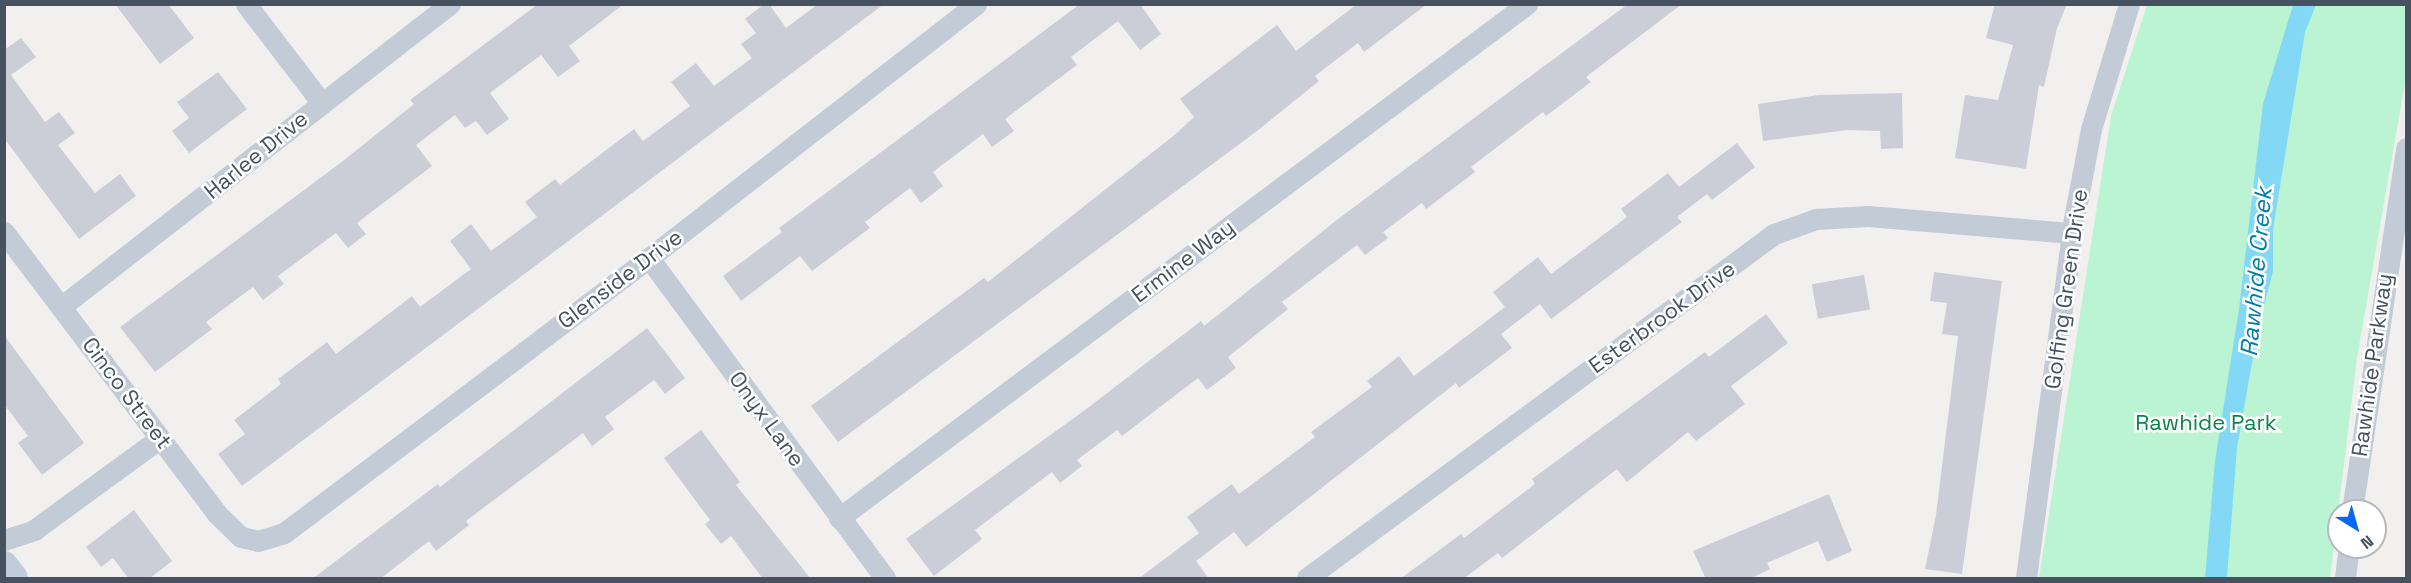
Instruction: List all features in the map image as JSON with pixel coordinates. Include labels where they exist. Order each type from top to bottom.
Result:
[{"type":"main road","points":[[4,565],[14,579]]},
{"type":"street","points":[[246,4],[321,102]]},
{"type":"street","name":"Harlee Drive","points":[[62,306],[321,102],[450,4]]},
{"type":"street","name":"Glenside Drive","points":[[258,541],[285,533],[650,258],[976,4]]},
{"type":"street","name":"Ermine Way","points":[[839,518],[1527,4]]},
{"type":"street","name":"Golfing Green Drive","points":[[2026,579],[2072,233],[2091,129],[2128,4]]},
{"type":"street","name":"Rawhide Parkway","points":[[2354,499],[2406,148]]},
{"type":"street","name":"Esterbrook Drive","points":[[1307,579],[1774,234],[1816,219],[1868,216],[2072,233]]},
{"type":"street","name":"Cinco Street","points":[[4,232],[217,514],[241,537],[258,541]]},
{"type":"street","name":"Onyx Lane","points":[[650,258],[885,579]]},
{"type":"street","points":[[4,540],[34,530],[160,438]]},
{"type":"street","points":[[2345,579],[2348,559]]},
{"type":"green space","name":"Rawhide Park","points":[[2147,5],[2406,5],[2406,77],[2357,358],[2340,499],[2327,499],[2327,559],[2332,559],[2330,578],[2039,578],[2111,116]]},
{"type":"water","name":"Rawhide Creek","points":[[2293,5],[2316,5],[2305,32],[2273,230],[2273,271],[2258,329],[2237,448],[2227,578],[2205,578],[2215,461],[2239,309],[2263,104]]},
{"type":"building","points":[[115,4],[168,4],[194,38],[160,64]]},
{"type":"building","points":[[538,4],[624,4],[569,46],[580,61],[558,77],[541,55],[490,93],[509,119],[487,135],[476,121],[465,128],[455,115],[416,145],[432,166],[357,223],[366,234],[348,248],[336,233],[278,276],[284,284],[263,300],[253,287],[206,322],[212,329],[155,372],[120,327],[343,161],[414,104],[410,100]]},
{"type":"building","points":[[764,4],[769,4],[786,28],[818,4],[884,4],[242,486],[218,454],[245,434],[234,420],[281,384],[278,379],[327,342],[336,354],[412,296],[420,307],[471,269],[450,241],[471,224],[491,251],[537,217],[525,202],[555,179],[560,185],[634,129],[643,141],[690,106],[671,82],[696,63],[714,86],[752,58],[741,44],[756,33],[745,19]]},
{"type":"building","points":[[1080,4],[1140,4],[1161,34],[1140,50],[1118,21],[1071,57],[1077,65],[1005,119],[1014,131],[992,147],[983,134],[933,172],[943,186],[921,203],[910,188],[865,222],[870,228],[812,271],[800,256],[741,301],[723,276],[782,232],[779,228]]},
{"type":"building","points":[[1357,4],[1427,4],[1364,52],[1358,43],[1315,76],[1319,81],[1257,131],[838,442],[811,406],[984,278],[988,282],[1177,133],[1194,117],[1180,99],[1277,25],[1296,51]]},
{"type":"building","points":[[1628,4],[1682,4],[1586,77],[1591,82],[1546,116],[1543,112],[1471,167],[1475,172],[1426,209],[1422,203],[1383,232],[1388,238],[1365,255],[1357,245],[1282,302],[1288,309],[1228,357],[1236,368],[1207,390],[1198,378],[1122,436],[1117,430],[1077,460],[1082,466],[1060,483],[1052,472],[975,530],[982,539],[934,576],[906,539],[1085,410],[1201,321],[1204,326],[1338,219]]},
{"type":"building","points":[[1995,4],[2067,4],[2057,28],[2044,87],[2039,85],[2026,169],[1955,158],[1965,95],[1998,100],[2013,45],[1986,38]]},
{"type":"building","points":[[21,38],[36,57],[11,75],[45,122],[59,112],[75,133],[58,145],[95,193],[120,174],[136,196],[79,239],[4,138],[4,50]]},
{"type":"building","points":[[218,72],[247,109],[189,153],[172,131],[189,118],[177,102]]},
{"type":"building","points":[[1902,93],[1903,148],[1881,149],[1880,131],[1847,130],[1763,141],[1758,104],[1819,95]]},
{"type":"building","points":[[1737,143],[1755,167],[1712,200],[1707,194],[1677,217],[1682,222],[1551,319],[1540,304],[1501,334],[1512,348],[1459,388],[1456,383],[1246,547],[1234,532],[1196,561],[1209,579],[1138,579],[1199,533],[1187,517],[1232,484],[1239,494],[1315,437],[1311,432],[1372,387],[1367,381],[1399,356],[1414,376],[1505,307],[1493,292],[1538,257],[1551,274],[1627,217],[1621,209],[1668,173],[1679,187]]},
{"type":"building","points":[[1934,272],[2002,281],[1962,574],[1925,569],[1936,515],[1958,336],[1942,334],[1947,303],[1930,301]]},
{"type":"building","points":[[1864,275],[1870,309],[1818,319],[1812,284]]},
{"type":"building","points":[[1766,314],[1788,343],[1731,386],[1745,404],[1696,441],[1688,432],[1627,482],[1617,469],[1502,558],[1498,553],[1463,579],[1400,579],[1461,534],[1464,538],[1535,484],[1532,479],[1705,352],[1709,357]]},
{"type":"building","points":[[647,328],[685,378],[665,394],[654,380],[605,417],[614,429],[592,446],[583,433],[466,521],[469,525],[436,551],[429,541],[380,579],[312,579],[438,484],[440,487]]},
{"type":"building","points":[[4,335],[84,443],[42,475],[18,443],[28,436],[4,404]]},
{"type":"building","points":[[701,430],[740,482],[736,485],[811,579],[763,579],[731,536],[721,544],[705,524],[710,520],[664,458]]},
{"type":"building","points":[[1829,494],[1852,551],[1827,562],[1818,541],[1767,563],[1770,569],[1750,579],[1706,579],[1693,551]]},
{"type":"building","points":[[134,510],[172,561],[149,579],[129,579],[113,558],[101,567],[86,547]]}]
